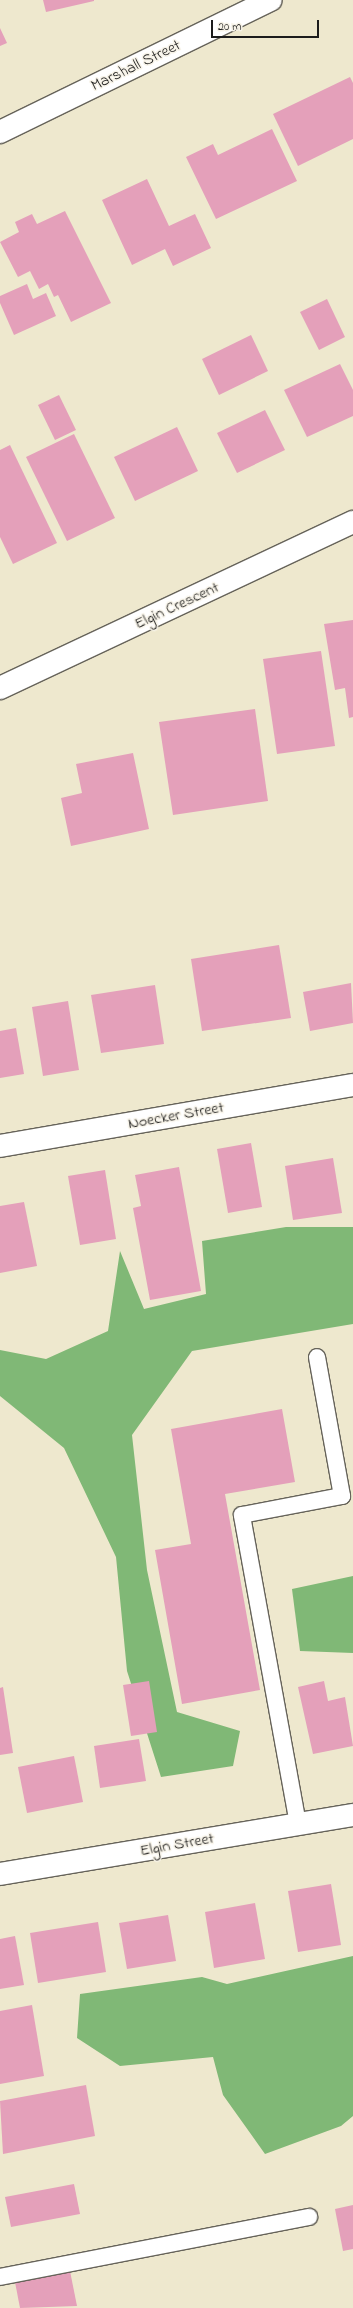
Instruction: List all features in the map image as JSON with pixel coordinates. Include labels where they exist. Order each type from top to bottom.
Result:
[{"type":"street","name":"Marshall Street","points":[[0,132],[271,0]]},
{"type":"street","name":"Elgin Crescent","points":[[0,688],[353,522]]},
{"type":"street","name":"Noecker Street","points":[[0,1146],[353,1085]]},
{"type":"street","name":"Elgin Street","points":[[0,1874],[353,1815]]},
{"type":"lane","points":[[298,1824],[242,1515],[342,1496],[318,1357]]},
{"type":"lane","points":[[0,2277],[309,2217]]},
{"type":"green space","points":[[286,1227],[353,1227],[353,1324],[192,1351],[132,1435],[147,1570],[177,1712],[240,1731],[233,1766],[161,1777],[127,1671],[116,1557],[64,1448],[0,1396],[0,1350],[46,1359],[108,1331],[120,1251],[144,1309],[206,1294],[202,1241]]},
{"type":"green space","points":[[353,1576],[353,1653],[300,1651],[292,1589]]},
{"type":"green space","points":[[353,1956],[353,2116],[341,2126],[265,2154],[223,2095],[213,2057],[120,2066],[77,2038],[80,1994],[202,1977],[227,1984]]},
{"type":"building","points":[[43,0],[94,0],[94,1],[46,12]]},
{"type":"building","points":[[0,28],[7,43],[0,46]]},
{"type":"building","points":[[350,77],[353,83],[353,139],[298,166],[273,114]]},
{"type":"building","points":[[272,129],[297,181],[216,219],[186,157],[213,144],[218,155]]},
{"type":"building","points":[[147,179],[169,226],[195,214],[211,248],[173,266],[165,249],[132,265],[102,200]]},
{"type":"building","points":[[65,211],[111,303],[71,322],[58,295],[54,297],[48,284],[39,289],[30,271],[18,277],[0,242],[19,232],[15,222],[32,214],[37,224]]},
{"type":"building","points":[[27,284],[33,299],[46,293],[56,316],[14,335],[0,303],[0,296]]},
{"type":"building","points":[[327,299],[345,337],[319,350],[300,312]]},
{"type":"building","points":[[251,335],[268,371],[219,395],[202,359]]},
{"type":"building","points":[[340,364],[353,390],[353,416],[307,437],[284,390]]},
{"type":"building","points":[[59,395],[76,430],[55,440],[38,405]]},
{"type":"building","points":[[265,410],[285,450],[237,473],[217,433]]},
{"type":"building","points":[[177,427],[198,471],[135,501],[114,457]]},
{"type":"building","points":[[74,434],[115,518],[67,541],[26,457]]},
{"type":"building","points":[[10,445],[57,543],[13,564],[0,537],[0,450]]},
{"type":"building","points":[[353,620],[353,717],[349,718],[345,688],[335,690],[324,624]]},
{"type":"building","points":[[321,651],[335,746],[277,754],[263,659]]},
{"type":"building","points":[[255,709],[268,801],[173,815],[159,722]]},
{"type":"building","points":[[133,753],[149,829],[71,846],[61,798],[82,793],[76,764]]},
{"type":"building","points":[[279,945],[291,1018],[202,1031],[191,959]]},
{"type":"building","points":[[351,983],[353,1023],[310,1031],[303,992]]},
{"type":"building","points":[[155,985],[164,1044],[101,1053],[91,995]]},
{"type":"building","points":[[68,1001],[79,1070],[43,1076],[32,1007]]},
{"type":"building","points":[[16,1028],[24,1074],[0,1078],[0,1031]]},
{"type":"building","points":[[251,1143],[262,1207],[228,1213],[217,1149]]},
{"type":"building","points":[[333,1158],[342,1213],[293,1220],[285,1166]]},
{"type":"building","points":[[179,1167],[201,1291],[150,1300],[133,1208],[141,1206],[135,1175]]},
{"type":"building","points":[[105,1170],[116,1239],[80,1245],[68,1176]]},
{"type":"building","points":[[24,1202],[37,1266],[0,1273],[0,1206]]},
{"type":"building","points":[[282,1409],[295,1482],[225,1494],[260,1690],[182,1704],[155,1550],[191,1544],[171,1429]]},
{"type":"building","points":[[149,1681],[157,1732],[131,1736],[123,1685]]},
{"type":"building","points":[[324,1681],[328,1701],[345,1697],[353,1746],[313,1754],[298,1687]]},
{"type":"building","points":[[3,1687],[13,1753],[0,1755],[0,1688]]},
{"type":"building","points":[[139,1739],[146,1781],[100,1788],[94,1746]]},
{"type":"building","points":[[74,1756],[83,1802],[27,1813],[18,1767]]},
{"type":"building","points":[[331,1884],[341,1945],[298,1952],[288,1891]]},
{"type":"building","points":[[255,1903],[265,1959],[214,1968],[205,1912]]},
{"type":"building","points":[[168,1915],[176,1961],[127,1969],[119,1923]]},
{"type":"building","points":[[98,1922],[106,1972],[38,1983],[30,1933]]},
{"type":"building","points":[[15,1936],[24,1985],[0,1989],[0,1939]]},
{"type":"building","points":[[32,2005],[44,2076],[0,2084],[0,2011]]},
{"type":"building","points":[[86,2085],[95,2136],[3,2154],[0,2101]]},
{"type":"building","points":[[74,2184],[80,2214],[11,2227],[5,2197]]},
{"type":"building","points":[[353,2205],[353,2249],[343,2251],[335,2209]]},
{"type":"building","points":[[70,2271],[77,2306],[20,2308],[15,2282]]}]
